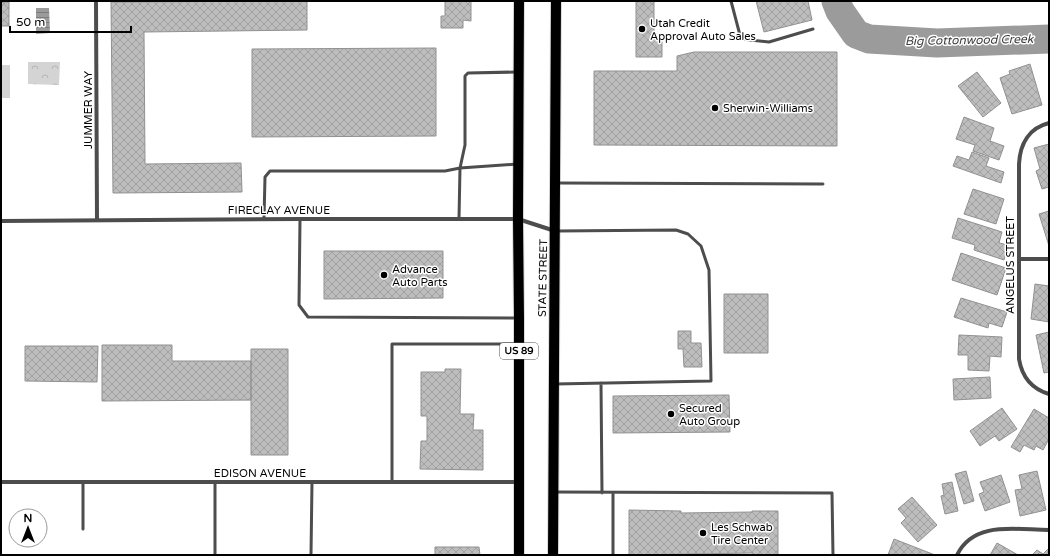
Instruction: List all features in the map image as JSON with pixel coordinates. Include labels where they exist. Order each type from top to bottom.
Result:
[{"type":"main road","name":"US 89","points":[[519,1],[519,555]]},
{"type":"main road","name":"STATE STREET","points":[[553,555],[553,384],[556,231],[556,1]]},
{"type":"street","name":"JUMMER WAY","points":[[96,1],[97,220]]},
{"type":"street","name":"ANGELUS STREET","points":[[1049,123],[1041,126],[1026,138],[1022,145],[1019,164],[1019,359],[1022,372],[1029,383],[1049,394]]},
{"type":"street","name":"FIRECLAY AVENUE","points":[[1,221],[518,219],[556,231]]},
{"type":"street","points":[[1019,259],[1049,259]]},
{"type":"street","name":"EDISON AVENUE","points":[[1,482],[519,482]]},
{"type":"street","points":[[957,555],[968,539],[984,531],[1049,530]]},
{"type":"lane","points":[[732,1],[741,39],[768,42],[813,29]]},
{"type":"lane","points":[[459,219],[460,168],[464,145],[464,76],[468,73],[519,72]]},
{"type":"lane","points":[[264,219],[265,177],[270,171],[445,171],[460,168],[518,164]]},
{"type":"lane","points":[[556,183],[823,184]]},
{"type":"lane","points":[[300,219],[299,305],[308,317],[519,318]]},
{"type":"lane","points":[[553,384],[711,381],[710,270],[702,246],[688,234],[676,230],[556,231]]},
{"type":"lane","points":[[392,482],[392,344],[519,344]]},
{"type":"lane","points":[[601,384],[602,492]]},
{"type":"lane","points":[[83,482],[83,529]]},
{"type":"lane","points":[[215,482],[215,555]]},
{"type":"lane","points":[[311,555],[312,482]]},
{"type":"lane","points":[[553,492],[832,493],[833,555]]},
{"type":"lane","points":[[613,492],[613,555]]},
{"type":"green space","points":[[28,62],[60,62],[59,85],[28,84]]},
{"type":"green space","points":[[1,65],[10,65],[10,98],[1,98]]},
{"type":"shaded area","points":[[36,8],[49,8],[50,33],[36,34]]},
{"type":"building","points":[[307,1],[307,30],[144,32],[145,164],[241,163],[242,192],[113,193],[111,2]]},
{"type":"building","points":[[445,1],[471,1],[471,21],[463,20],[463,28],[441,28],[441,16],[445,16]]},
{"type":"building","points":[[636,1],[654,1],[654,39],[662,39],[662,57],[636,57]]},
{"type":"building","points":[[756,1],[808,1],[812,20],[764,32]]},
{"type":"building","points":[[1,2],[9,2],[9,26],[1,26]]},
{"type":"building","points":[[436,48],[436,136],[252,137],[252,49]]},
{"type":"building","name":"Sherwin-Williams","points":[[694,52],[837,52],[837,146],[594,145],[594,71],[677,71],[677,56]]},
{"type":"building","points":[[1030,64],[1042,105],[1012,114],[1000,78],[1010,74],[1009,71]]},
{"type":"building","points":[[977,72],[1001,103],[983,117],[958,86]]},
{"type":"building","points":[[964,117],[994,128],[990,141],[1004,146],[999,160],[973,151],[975,145],[956,139]]},
{"type":"building","points":[[1049,144],[1049,187],[1042,189],[1036,171],[1040,169],[1034,148]]},
{"type":"building","points":[[972,152],[989,158],[986,166],[1004,172],[1001,183],[953,166],[957,156],[969,160]]},
{"type":"building","points":[[973,189],[1004,199],[996,224],[964,214]]},
{"type":"building","points":[[1049,211],[1049,246],[1039,214]]},
{"type":"building","points":[[958,218],[1002,232],[999,243],[1008,245],[1004,260],[974,250],[975,245],[952,238]]},
{"type":"building","name":"Advance Auto Parts","points":[[324,251],[443,251],[443,298],[324,299]]},
{"type":"building","points":[[961,253],[1006,268],[997,295],[952,280]]},
{"type":"building","points":[[1035,284],[1049,286],[1049,322],[1031,319]]},
{"type":"building","points":[[724,294],[768,294],[768,353],[724,353]]},
{"type":"building","points":[[961,298],[1007,312],[1002,327],[989,323],[988,328],[954,317]]},
{"type":"building","points":[[678,331],[691,331],[691,343],[701,343],[702,367],[684,367],[683,349],[678,349]]},
{"type":"building","points":[[1049,332],[1049,372],[1044,373],[1036,335]]},
{"type":"building","points":[[959,335],[1002,337],[1001,357],[990,356],[989,371],[968,370],[968,355],[958,355]]},
{"type":"building","points":[[102,345],[172,345],[172,361],[251,361],[251,400],[102,401]]},
{"type":"building","points":[[25,346],[98,346],[97,382],[25,381]]},
{"type":"building","points":[[251,349],[288,349],[288,455],[251,455]]},
{"type":"building","points":[[445,369],[461,369],[460,414],[474,414],[473,430],[483,430],[483,470],[420,469],[421,441],[427,441],[427,416],[421,416],[421,372],[445,372]]},
{"type":"building","points":[[990,377],[991,398],[954,400],[953,379]]},
{"type":"building","name":"Secured Auto Group","points":[[729,395],[730,432],[613,433],[613,396]]},
{"type":"building","points":[[1002,408],[1017,429],[999,441],[995,436],[980,446],[970,431]]},
{"type":"building","points":[[1034,409],[1049,418],[1049,439],[1043,450],[1036,446],[1034,450],[1024,445],[1020,452],[1011,447]]},
{"type":"building","points":[[966,471],[974,501],[964,504],[955,474]]},
{"type":"building","points":[[1037,471],[1046,510],[1020,516],[1015,490],[1022,489],[1019,475]]},
{"type":"building","points":[[1001,475],[1010,502],[985,511],[979,494],[984,492],[980,482]]},
{"type":"building","points":[[952,482],[958,511],[945,514],[941,496],[944,495],[942,484]]},
{"type":"building","points":[[912,497],[937,525],[918,542],[901,523],[906,518],[898,509]]},
{"type":"building","name":"Les Schwab Tire Center","points":[[629,510],[681,511],[681,513],[778,511],[778,555],[753,555],[753,553],[629,555]]},
{"type":"building","points":[[894,539],[935,555],[888,555]]},
{"type":"building","points":[[997,543],[1018,555],[990,555]]},
{"type":"building","points":[[435,547],[479,547],[480,555],[435,555]]},
{"type":"building","points":[[1049,548],[1049,555],[1032,555],[1037,550],[1043,554]]},
{"type":"waterway","name":"Big Cottonwood Creek","points":[[836,1],[840,11],[856,34],[869,39],[937,43],[1049,39]]},
{"type":"place","name":"Utah Credit Approval Auto Sales","points":[[642,29]]},
{"type":"place","name":"Sherwin-Williams","points":[[715,108]]},
{"type":"place","name":"Advance Auto Parts","points":[[384,275]]},
{"type":"place","name":"Secured Auto Group","points":[[671,414]]},
{"type":"place","name":"Les Schwab Tire Center","points":[[703,533]]}]
